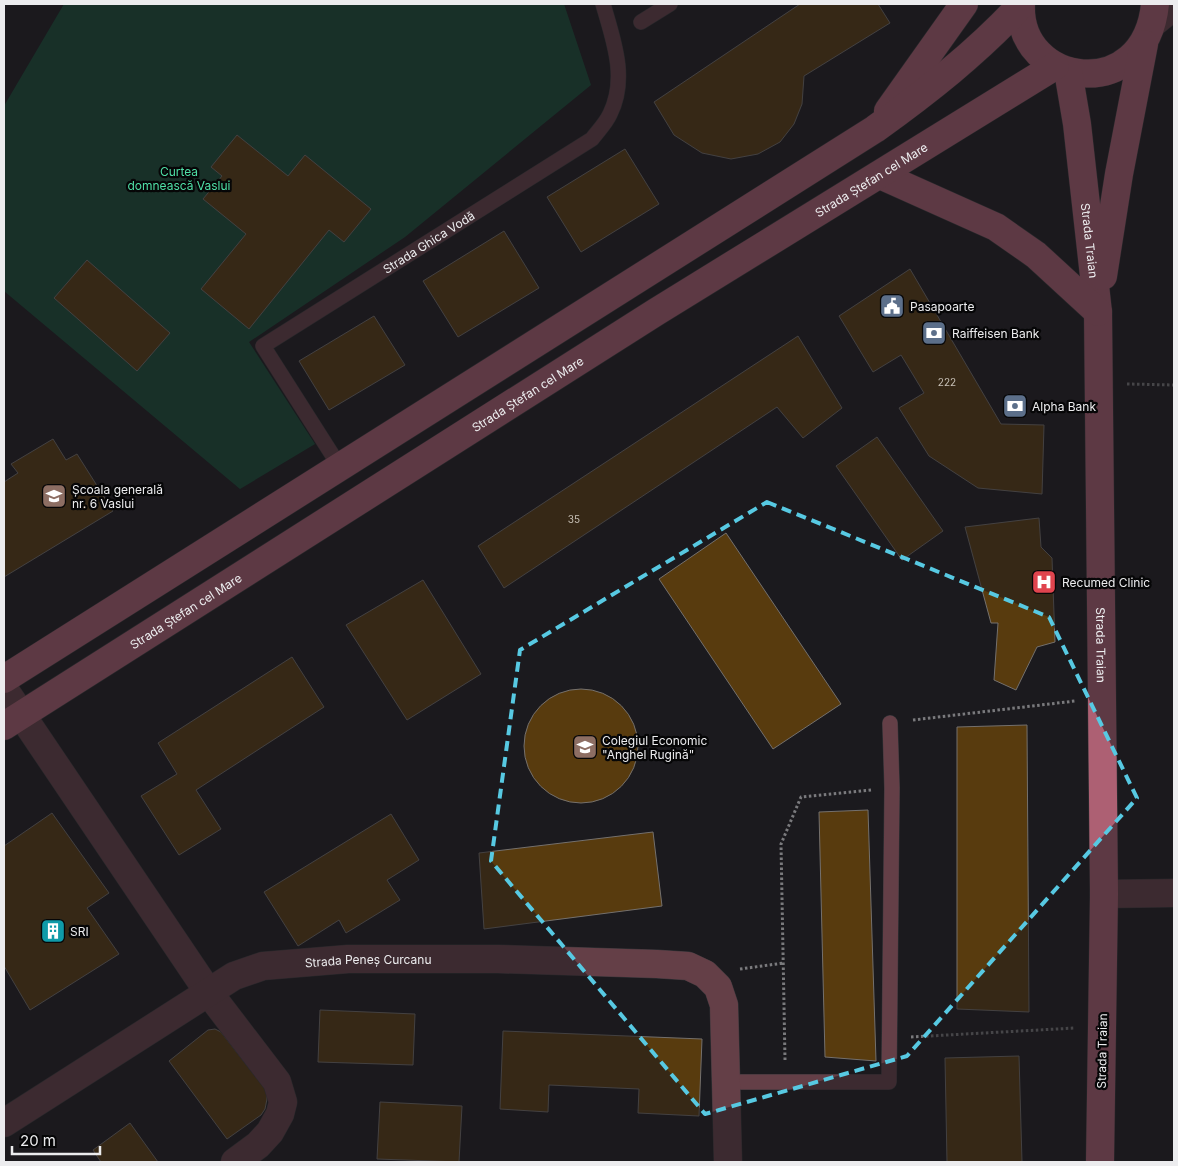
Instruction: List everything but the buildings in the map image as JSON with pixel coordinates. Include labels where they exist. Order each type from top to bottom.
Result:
[{"type":"main road","points":[[875,129],[964,4]]},
{"type":"main road","points":[[4,679],[875,129],[932,88],[964,62],[1020,5]]},
{"type":"main road","points":[[1020,5],[1023,25],[1030,42],[1061,68],[1090,74],[1106,72],[1120,66],[1150,24]]},
{"type":"main road","points":[[1098,312],[1119,174],[1150,24]]},
{"type":"main road","name":"Strada Ștefan cel Mare","points":[[13,721],[656,312],[1061,68]]},
{"type":"main road","name":"Strada Traian","points":[[1061,68],[1077,124],[1098,312],[1104,894],[1100,1162]]},
{"type":"main road","points":[[880,176],[996,227],[1036,254],[1098,312]]},
{"type":"street","points":[[1150,24],[1174,6]]},
{"type":"street","points":[[4,689],[13,721],[209,993],[278,1082],[283,1102],[280,1114],[270,1132],[258,1145],[236,1162]]},
{"type":"street","points":[[1104,894],[1174,893]]},
{"type":"street","name":"Strada Peneș Curcanu","points":[[4,1123],[234,976],[263,966],[348,959],[498,959],[688,966],[705,974]]},
{"type":"street","points":[[705,974],[718,988],[724,1005],[728,1162]]},
{"type":"lane","name":"Strada Ghica Vodă","points":[[340,467],[264,346],[592,139],[610,115],[618,87],[617,57],[603,4]]},
{"type":"lane","points":[[641,22],[670,4]]},
{"type":"lane","points":[[725,1082],[889,1082],[892,788],[890,723]]},
{"type":"path","points":[[1099,383],[1174,385]]},
{"type":"path","points":[[890,723],[1103,698]]},
{"type":"path","points":[[776,1060],[786,1060],[781,844],[800,797],[892,788]]},
{"type":"path","points":[[705,974],[784,963]]},
{"type":"path","points":[[890,1038],[1103,1027]]},
{"type":"highlighted area","points":[[767,502],[1049,617],[1137,798],[907,1056],[705,1114],[491,861],[520,650]]},
{"type":"green space","name":"Curtea domnească Vaslui","points":[[64,4],[564,4],[591,85],[405,237],[249,342],[315,444],[240,489],[4,291],[4,106]]},
{"type":"place","name":"Pasapoarte","points":[[892,306]]},
{"type":"place","name":"Raiffeisen Bank","points":[[934,333]]},
{"type":"place","name":"Alpha Bank","points":[[1015,406]]},
{"type":"place","name":"Școala generală nr. 6 Vaslui","points":[[54,496]]},
{"type":"place","name":"Recumed Clinic","points":[[1044,582]]},
{"type":"place","name":"Colegiul Economic \"Anghel Rugină\"","points":[[585,747]]},
{"type":"place","name":"SRI","points":[[53,931]]}]
